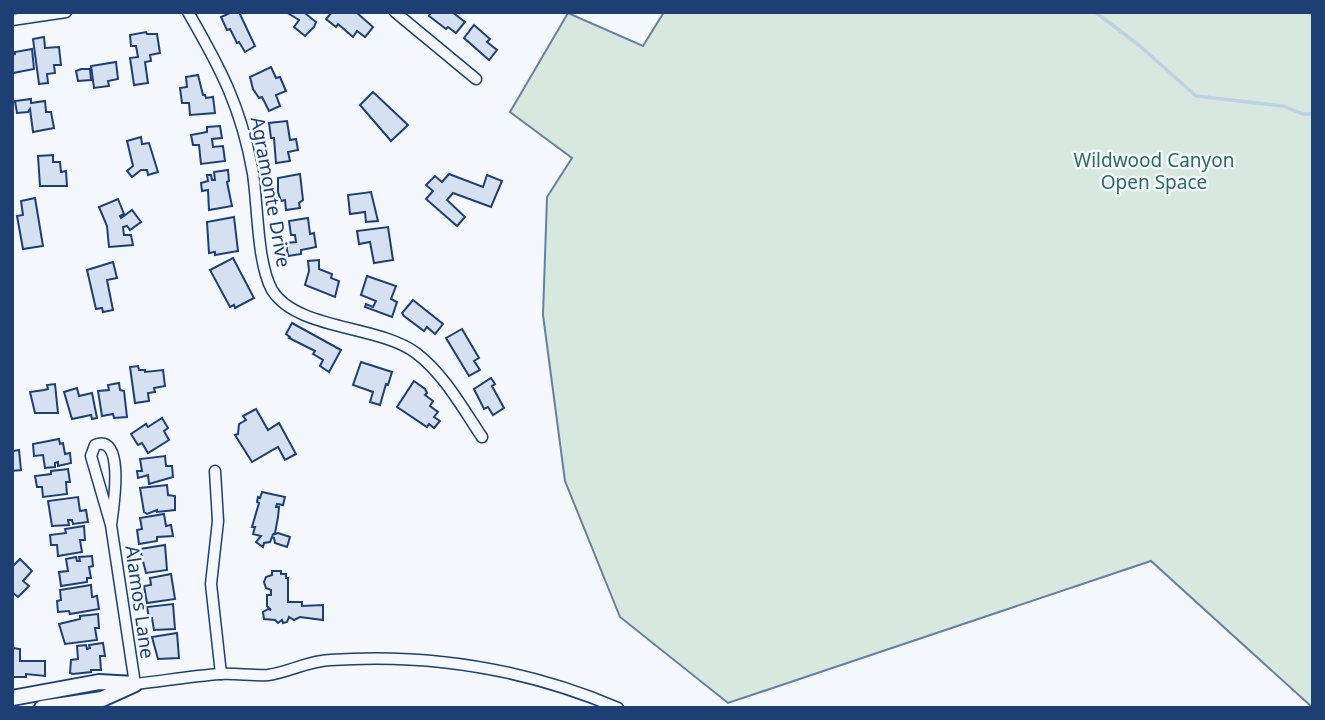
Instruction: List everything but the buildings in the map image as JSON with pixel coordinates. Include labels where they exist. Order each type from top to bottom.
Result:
[{"type":"street","points":[[12,20],[66,12]]},
{"type":"street","name":"Agramonte Drive","points":[[188,12],[232,93],[242,121],[253,175],[263,260],[272,290],[287,306],[312,318],[393,339],[417,354],[444,383],[482,437]]},
{"type":"street","points":[[395,12],[476,79]]},
{"type":"street","name":"Alamos Lane","points":[[111,525],[115,484],[114,452],[107,444],[99,443],[92,449],[91,456],[111,525],[135,684]]},
{"type":"street","points":[[215,471],[218,520],[211,584],[221,674]]},
{"type":"street","points":[[12,698],[99,682],[135,684],[221,674],[257,676],[286,673],[310,662],[391,658],[452,662],[528,676],[618,708]]},
{"type":"street","points":[[42,708],[102,699],[135,684]]},
{"type":"green space","name":"Wildwood Canyon Open Space","points":[[664,12],[1313,12],[1313,708],[1151,561],[728,703],[620,617],[565,481],[543,315],[547,197],[572,158],[510,112],[568,13],[643,46]]},
{"type":"waterway","points":[[1095,12],[1140,46],[1196,96],[1283,106],[1303,114],[1313,114]]}]
